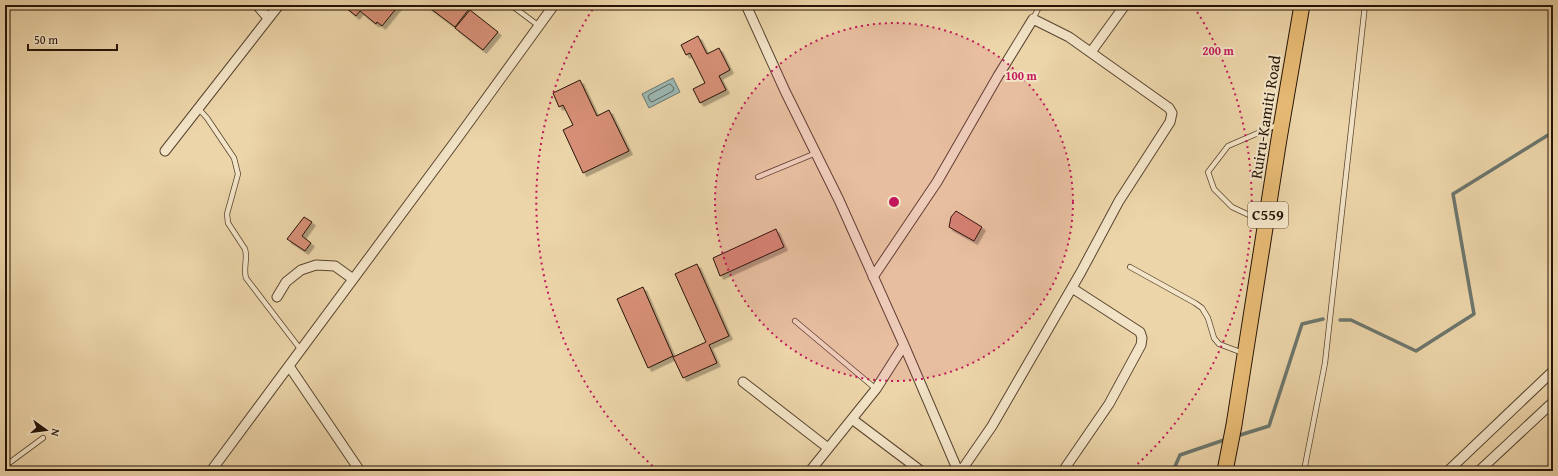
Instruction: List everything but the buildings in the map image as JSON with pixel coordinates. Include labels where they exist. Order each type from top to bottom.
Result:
[{"type":"main road","name":"Ruiru-Kamiti Road","points":[[1226,468],[1302,5]]},
{"type":"street","points":[[256,5],[268,18]]},
{"type":"street","points":[[165,151],[278,5]]},
{"type":"street","points":[[211,471],[554,5]]},
{"type":"street","points":[[746,5],[785,91],[839,200],[959,471]]},
{"type":"street","points":[[1091,52],[1125,5]]},
{"type":"street","points":[[873,277],[937,182],[998,76],[1033,19],[1069,37],[1163,103],[1172,113],[1170,122],[1119,201],[1072,288],[992,426],[959,471]]},
{"type":"street","points":[[277,297],[286,282],[300,270],[316,264],[335,266],[353,279]]},
{"type":"street","points":[[1063,471],[1109,404],[1141,345],[1142,338],[1140,332],[1072,288]]},
{"type":"street","points":[[810,471],[876,389],[904,345]]},
{"type":"street","points":[[289,366],[360,471]]},
{"type":"street","points":[[1448,471],[1553,371]]},
{"type":"street","points":[[743,382],[828,448]]},
{"type":"street","points":[[1479,471],[1553,402]]},
{"type":"street","points":[[852,419],[921,471]]},
{"type":"lane","points":[[511,5],[539,26]]},
{"type":"lane","points":[[1033,19],[1040,5]]},
{"type":"lane","points":[[1304,471],[1325,363],[1365,5]]},
{"type":"lane","points":[[198,108],[207,118],[234,158],[236,165],[238,174],[228,214],[228,223],[245,249],[246,254],[244,272],[246,278],[301,350]]},
{"type":"lane","points":[[1267,223],[1232,207],[1214,189],[1208,172],[1228,146],[1282,122]]},
{"type":"lane","points":[[758,177],[816,153]]},
{"type":"lane","points":[[1130,267],[1202,308],[1208,318],[1214,338],[1219,344],[1245,354]]},
{"type":"lane","points":[[795,321],[876,389]]},
{"type":"lane","points":[[5,466],[43,438]]},
{"type":"water","points":[[673,78],[680,92],[649,108],[642,94]]},
{"type":"waterway","points":[[1340,320],[1351,320],[1416,351],[1474,314],[1453,194],[1553,132]]},
{"type":"waterway","points":[[1237,436],[1269,426],[1302,324],[1323,319]]},
{"type":"waterway","points":[[1173,471],[1180,455],[1227,439]]}]
